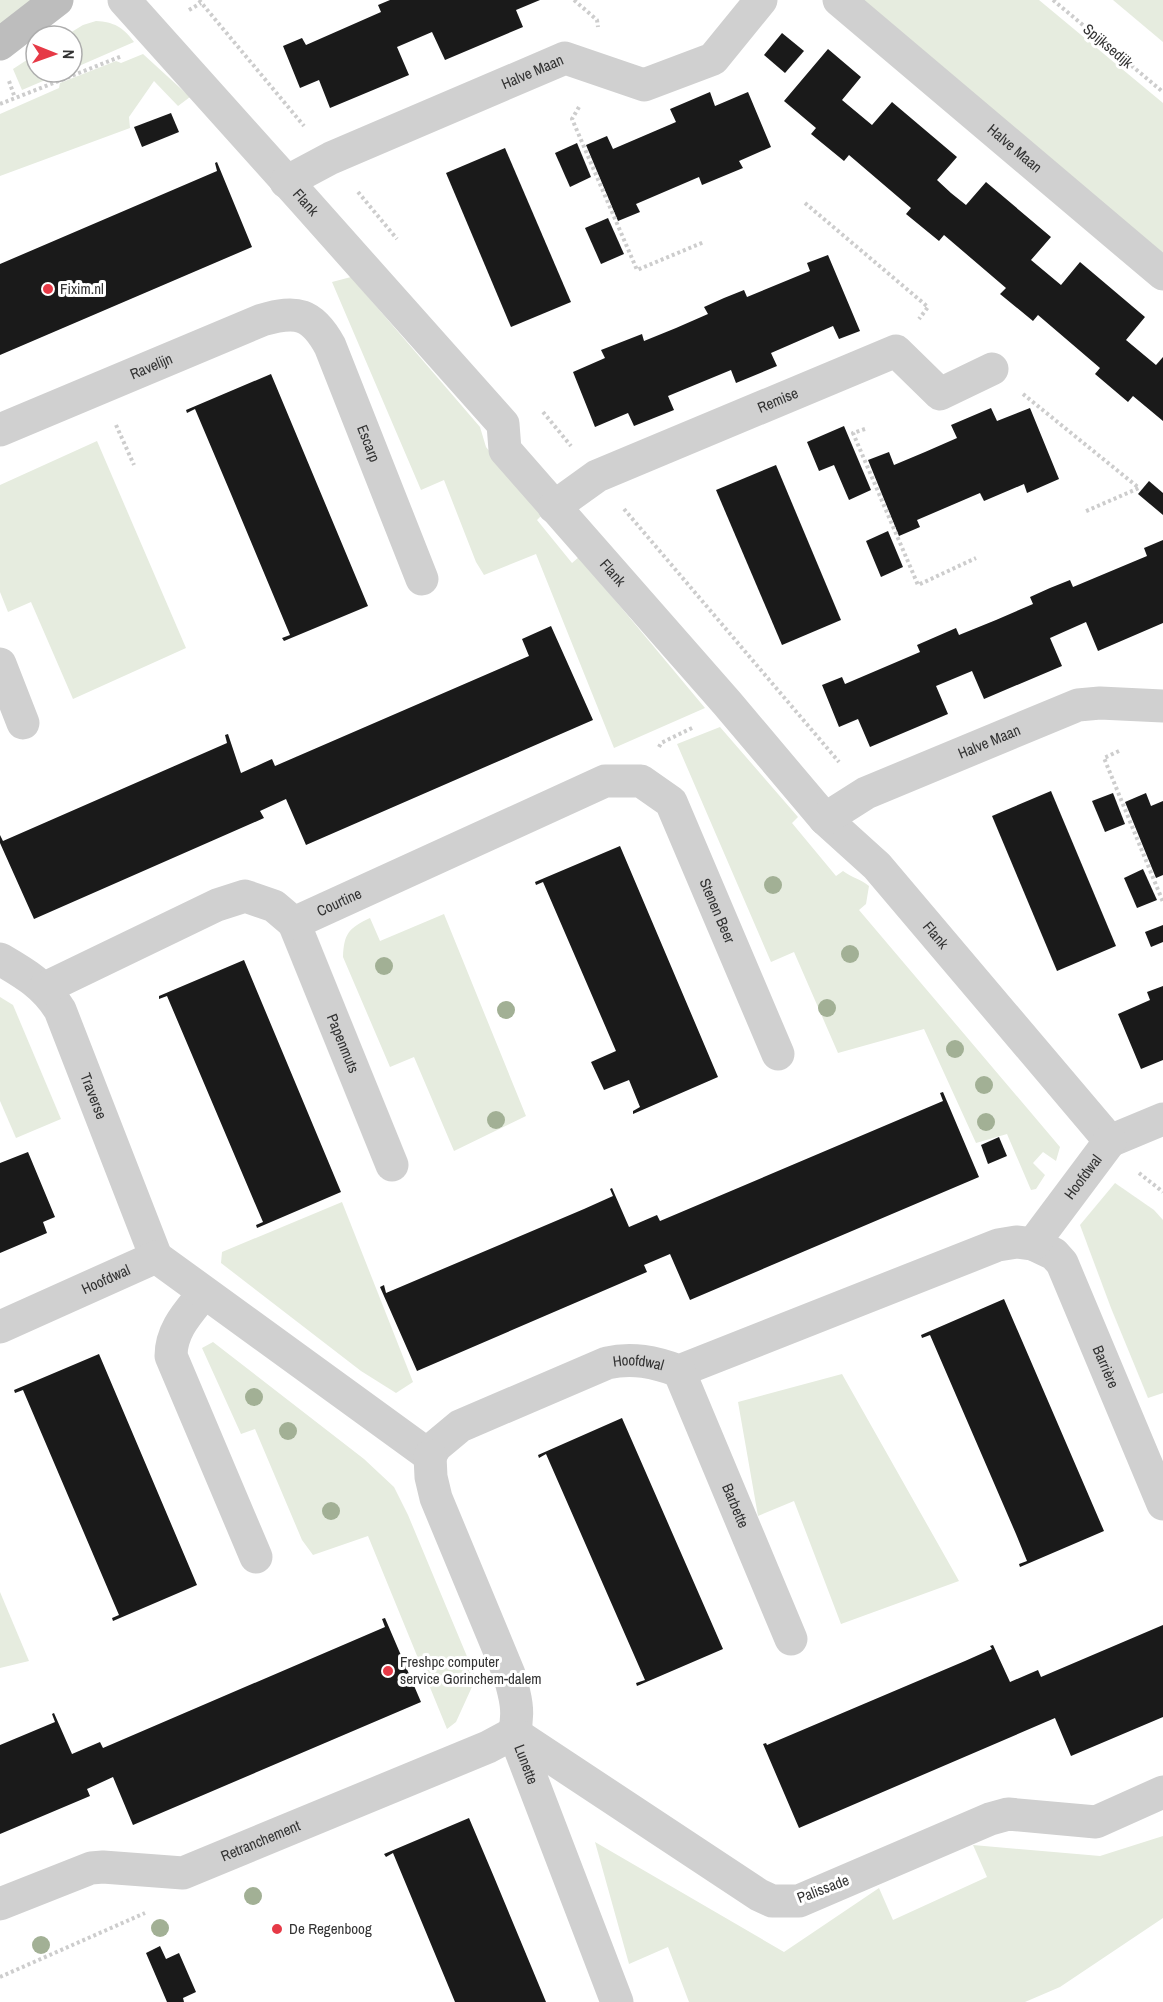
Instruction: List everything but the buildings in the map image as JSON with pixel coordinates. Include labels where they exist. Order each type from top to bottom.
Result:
[{"type":"street","points":[[0,44],[57,0]]},
{"type":"street","name":"Flank","points":[[124,0],[503,424],[505,450],[719,694],[825,819],[877,866],[1110,1141]]},
{"type":"street","name":"Halve Maan","points":[[285,182],[331,158],[565,58],[644,85],[713,59],[761,0]]},
{"type":"street","name":"Halve Maan","points":[[839,0],[1163,274]]},
{"type":"street","name":"Ravelijn","points":[[0,430],[262,320],[282,314],[303,316]]},
{"type":"street","name":"Escarp","points":[[303,316],[321,330],[330,346],[422,579]]},
{"type":"street","points":[[896,351],[940,394],[992,369]]},
{"type":"street","name":"Remise","points":[[554,507],[597,476],[896,351]]},
{"type":"street","points":[[0,664],[23,723]]},
{"type":"street","name":"Halve Maan","points":[[825,819],[866,793],[1078,705],[1100,703],[1163,706]]},
{"type":"street","name":"Courtine","points":[[294,923],[605,781],[641,781]]},
{"type":"street","name":"Stenen Beer","points":[[641,781],[671,802],[778,1054]]},
{"type":"street","points":[[45,988],[217,905],[245,896],[274,906],[294,923]]},
{"type":"street","name":"Papenmuts","points":[[294,923],[392,1165]]},
{"type":"street","name":"Traverse","points":[[0,959],[45,988],[60,1010],[156,1257]]},
{"type":"street","points":[[1110,1141],[1163,1119]]},
{"type":"street","name":"Hoofdwal","points":[[430,1456],[436,1446],[460,1426],[607,1363],[624,1359],[662,1365],[679,1371],[998,1245],[1016,1242],[1033,1244],[1110,1141]]},
{"type":"street","name":"Barrière","points":[[1033,1244],[1054,1254],[1062,1263],[1163,1504]]},
{"type":"street","points":[[156,1257],[430,1456]]},
{"type":"street","name":"Hoofdwal","points":[[0,1327],[156,1257]]},
{"type":"street","points":[[204,1293],[175,1332],[171,1344],[171,1356],[256,1557]]},
{"type":"street","name":"Barbette","points":[[679,1371],[791,1639]]},
{"type":"street","name":"Lunette","points":[[430,1456],[431,1477],[436,1498],[516,1697],[518,1722],[514,1733],[617,2002]]},
{"type":"street","name":"Palissade","points":[[514,1733],[759,1895],[772,1901],[799,1901],[990,1819],[1008,1814],[1096,1822],[1163,1792]]},
{"type":"street","name":"Retranchement","points":[[0,1904],[91,1868],[183,1873],[488,1747],[514,1733]]},
{"type":"path","points":[[574,0],[597,20],[599,69],[572,119],[637,270],[704,242]]},
{"type":"path","name":"Spijksedijk","points":[[1053,0],[1163,92]]},
{"type":"path","points":[[0,104],[136,51],[200,1],[401,244]]},
{"type":"path","points":[[805,203],[928,307],[896,351]]},
{"type":"path","points":[[992,369],[1138,488],[1084,512]]},
{"type":"path","points":[[537,405],[866,793]]},
{"type":"path","points":[[865,429],[853,433],[918,585],[976,558]]},
{"type":"path","points":[[1119,751],[1104,758],[1163,902]]},
{"type":"path","points":[[0,1977],[154,1909],[183,1873]]},
{"type":"shaded area","points":[[0,0],[31,0],[0,25]]},
{"type":"shaded area","points":[[856,0],[1039,0],[1163,103],[1163,254]]},
{"type":"shaded area","points":[[1113,0],[1163,0],[1163,42]]},
{"type":"shaded area","points":[[96,21],[118,26],[134,42],[84,64],[84,25]]},
{"type":"shaded area","points":[[143,54],[190,97],[178,106],[154,81],[129,117],[130,128],[0,176],[0,114],[59,88],[60,84],[84,84],[84,74],[116,61],[121,63]]},
{"type":"shaded area","points":[[24,62],[24,84],[36,84],[22,90],[13,69]]},
{"type":"shaded area","points":[[351,277],[480,427],[486,447],[542,515],[537,520],[572,563],[579,557],[705,708],[614,748],[536,554],[484,575],[476,562],[444,480],[421,490],[332,282]]},
{"type":"shaded area","points":[[97,441],[186,648],[73,699],[31,602],[8,612],[0,592],[0,485]]},
{"type":"shaded area","points":[[720,727],[798,817],[792,823],[836,876],[843,871],[869,886],[866,904],[859,910],[1060,1147],[1056,1161],[1043,1152],[1033,1163],[1045,1175],[1036,1189],[1031,1190],[1007,1134],[976,1143],[924,1029],[838,1053],[794,952],[771,962],[677,744]]},
{"type":"shaded area","points":[[444,914],[526,1116],[454,1151],[414,1057],[390,1067],[343,957],[349,932],[370,918],[380,941]]},
{"type":"shaded area","points":[[0,997],[13,1005],[61,1119],[16,1138],[0,1101]]},
{"type":"shaded area","points":[[1115,1183],[1154,1210],[1163,1220],[1163,1393],[1148,1398],[1080,1225]]},
{"type":"shaded area","points":[[342,1202],[413,1382],[396,1393],[361,1371],[221,1263],[222,1252]]},
{"type":"shaded area","points":[[213,1342],[364,1459],[394,1487],[408,1515],[476,1678],[456,1722],[447,1729],[368,1536],[313,1555],[302,1540],[255,1429],[241,1434],[202,1348]]},
{"type":"shaded area","points":[[842,1374],[959,1581],[841,1624],[794,1501],[758,1516],[738,1402]]},
{"type":"shaded area","points":[[0,1592],[29,1661],[0,1668]]},
{"type":"shaded area","points":[[1163,1836],[1163,1918],[1060,1987],[1025,2002],[689,2002],[668,1947],[629,1964],[595,1842],[784,1952],[879,1888],[893,1920],[987,1877],[973,1845],[1100,1856]]},
{"type":"place","name":"Fixim.nl","points":[[48,289]]},
{"type":"place","name":"Freshpc computer service Gorinchem-dalem","points":[[388,1671]]},
{"type":"place","name":"De Regenboog","points":[[277,1929]]}]
